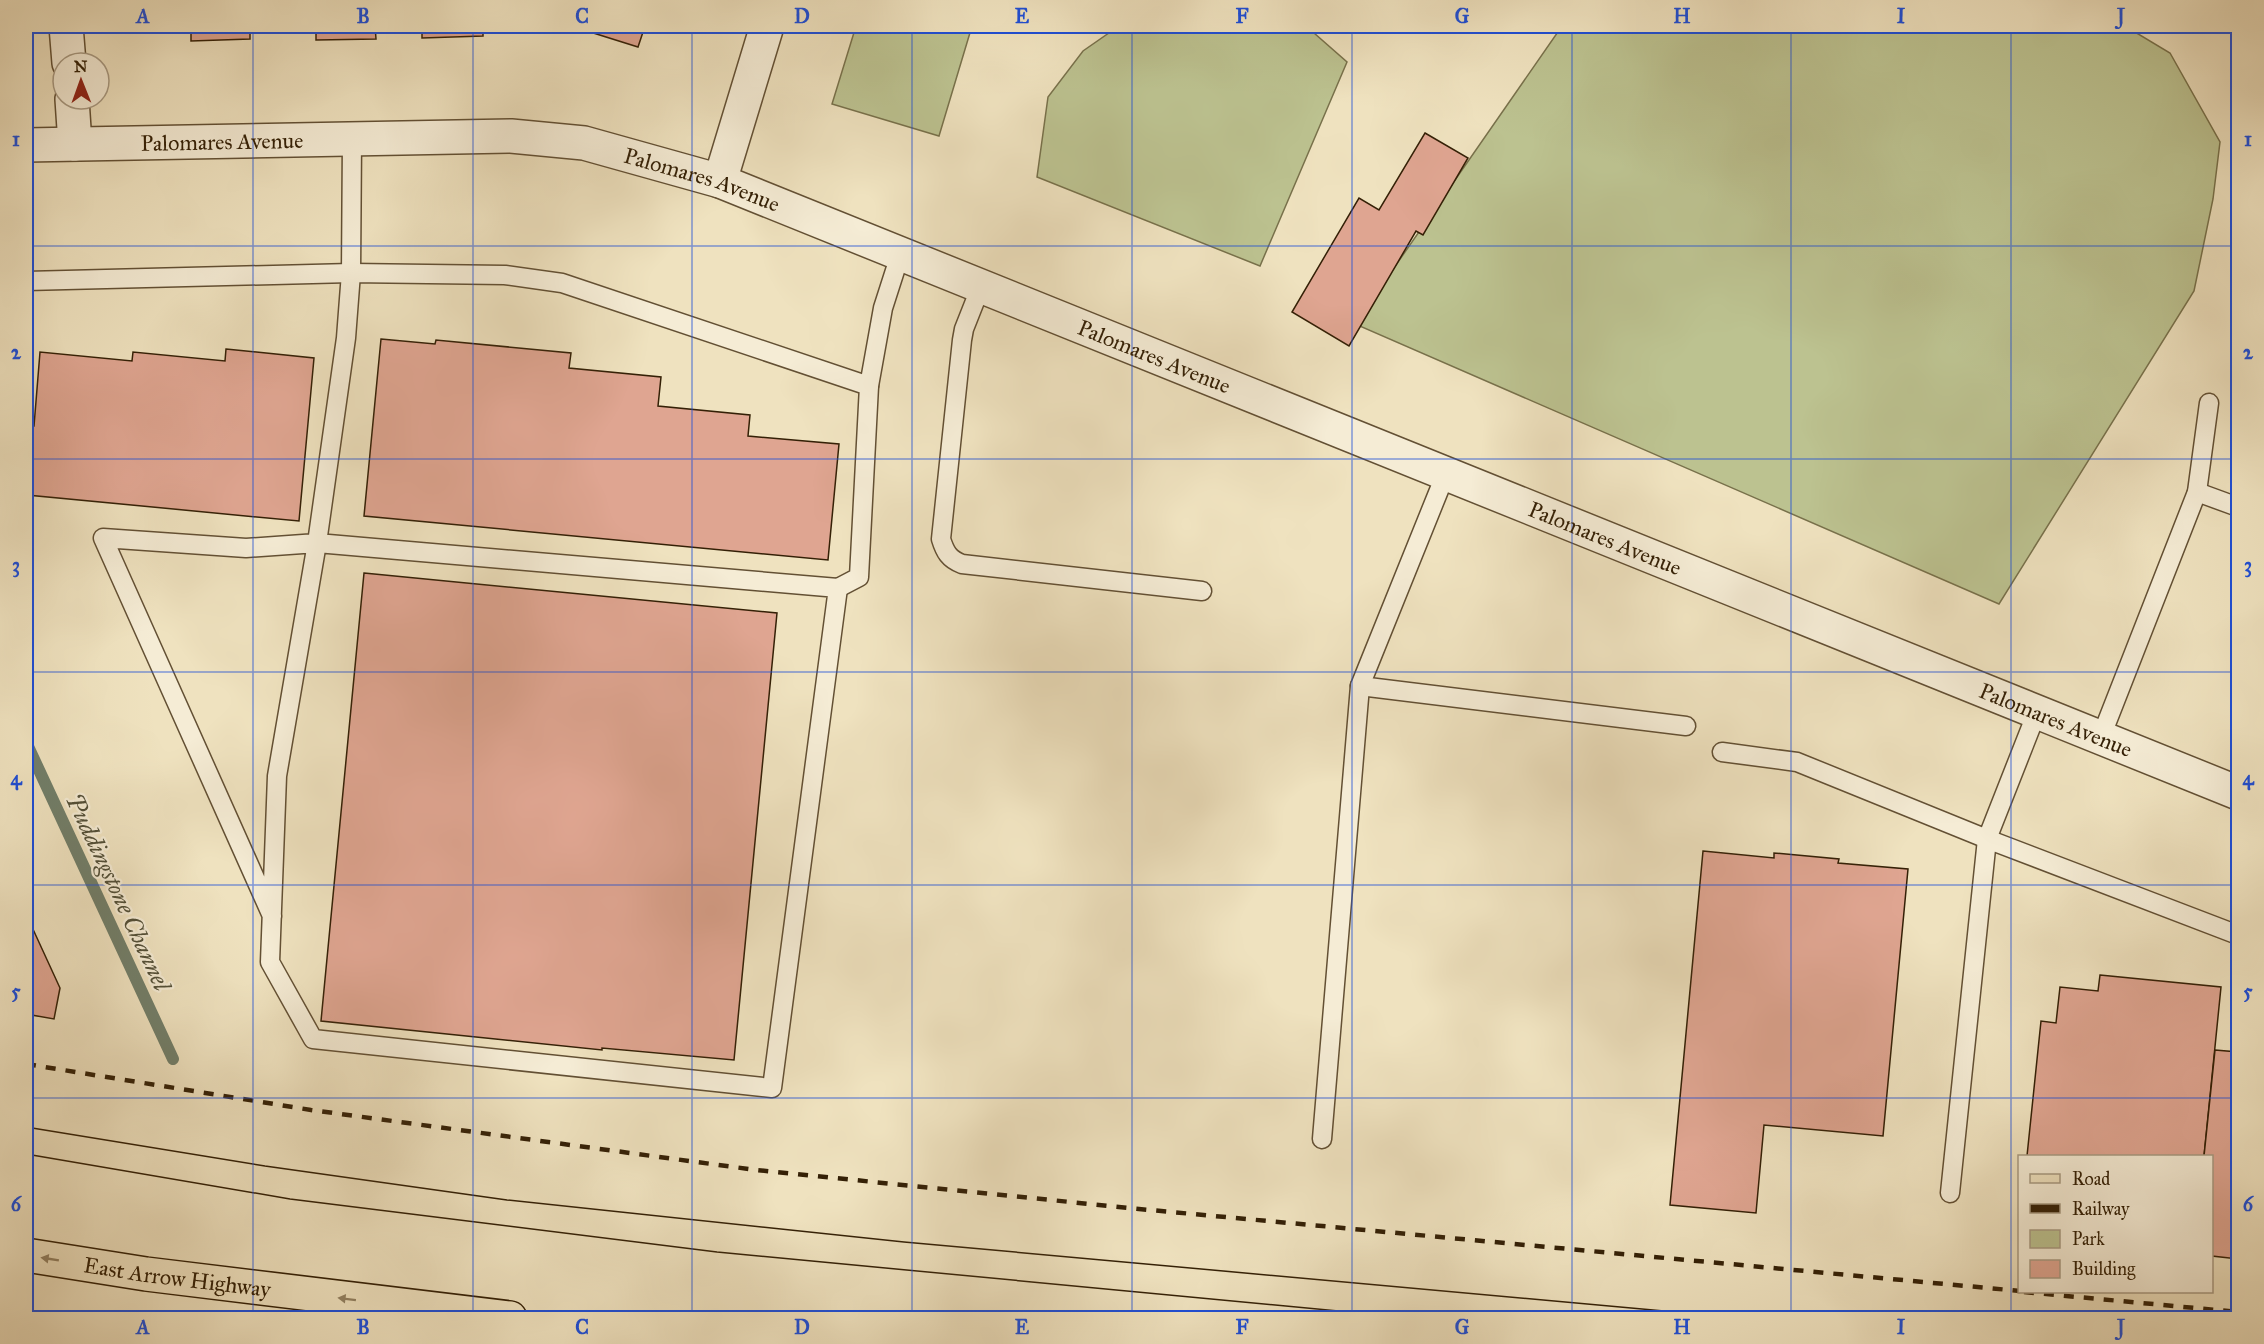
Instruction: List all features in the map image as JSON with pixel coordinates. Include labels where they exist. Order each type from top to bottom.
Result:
[{"type":"main road","name":"East Arrow Highway","points":[[26,1255],[146,1274],[510,1318]]},
{"type":"street","points":[[66,26],[68,51]]},
{"type":"street","points":[[720,181],[767,26]]},
{"type":"street","points":[[73,111],[75,144]]},
{"type":"street","name":"Palomares Avenue","points":[[26,145],[511,136],[584,143],[720,181],[2238,793]]},
{"type":"lane","points":[[352,139],[351,273],[346,338],[317,543],[277,776],[270,962],[313,1039],[772,1088],[838,588]]},
{"type":"lane","points":[[272,916],[103,538],[246,548],[317,543],[838,588],[859,578],[869,386],[883,308],[900,255]]},
{"type":"lane","points":[[26,281],[351,273],[505,275],[561,283],[869,386]]},
{"type":"lane","points":[[981,286],[962,340],[941,539],[952,560],[962,564],[1202,591]]},
{"type":"lane","points":[[2101,737],[2197,492],[2209,403]]},
{"type":"lane","points":[[1322,1139],[1360,686],[1446,473]]},
{"type":"lane","points":[[2197,492],[2238,507]]},
{"type":"lane","points":[[1360,686],[1686,726]]},
{"type":"lane","points":[[1950,1193],[1987,839],[2037,712]]},
{"type":"lane","points":[[1722,752],[1797,762],[1987,839],[2238,935]]},
{"type":"green space","points":[[856,26],[972,26],[939,136],[832,104]]},
{"type":"green space","points":[[1119,26],[1306,26],[1347,62],[1260,266],[1037,177],[1048,97],[1083,51]]},
{"type":"green space","points":[[1562,26],[2125,26],[2170,53],[2220,142],[2213,199],[2194,291],[1999,604],[1355,324]]},
{"type":"building","points":[[191,26],[250,26],[250,39],[191,41]]},
{"type":"building","points":[[316,26],[375,26],[376,39],[316,40]]},
{"type":"building","points":[[422,26],[483,26],[483,36],[422,38]]},
{"type":"building","points":[[571,26],[645,26],[638,47]]},
{"type":"building","points":[[652,26],[668,26],[666,30]]},
{"type":"building","points":[[1425,133],[1468,158],[1423,235],[1416,231],[1349,346],[1292,312],[1359,198],[1379,210]]},
{"type":"building","points":[[381,339],[435,344],[436,340],[571,353],[569,368],[661,377],[658,406],[750,415],[748,436],[839,444],[828,560],[364,516]]},
{"type":"building","points":[[226,349],[314,358],[299,521],[27,495],[29,475],[26,474],[26,426],[34,426],[40,352],[132,361],[133,352],[225,361]]},
{"type":"building","points":[[364,573],[777,613],[734,1060],[602,1048],[602,1050],[321,1021]]},
{"type":"building","points":[[1703,851],[1774,858],[1774,853],[1839,859],[1838,863],[1908,869],[1883,1136],[1764,1125],[1756,1213],[1670,1205]]},
{"type":"building","points":[[26,914],[60,988],[54,1019],[26,1014]]},
{"type":"building","points":[[2100,975],[2221,987],[2204,1155],[2027,1155],[2041,1021],[2056,1023],[2060,987],[2098,991]]},
{"type":"building","points":[[2215,1050],[2238,1052],[2238,1259],[2213,1256],[2213,1155],[2204,1155]]},
{"type":"waterway","name":"Puddingstone Channel","points":[[26,742],[173,1059]]},
{"type":"tram line","points":[[26,1127],[265,1166],[507,1200],[904,1242],[1741,1318]]},
{"type":"tram line","points":[[26,1154],[290,1199],[717,1252],[1412,1318]]},
{"type":"railway","points":[[26,1064],[311,1110],[756,1170],[1139,1209],[2018,1291]]},
{"type":"railway","points":[[2035,1293],[2238,1312]]}]
